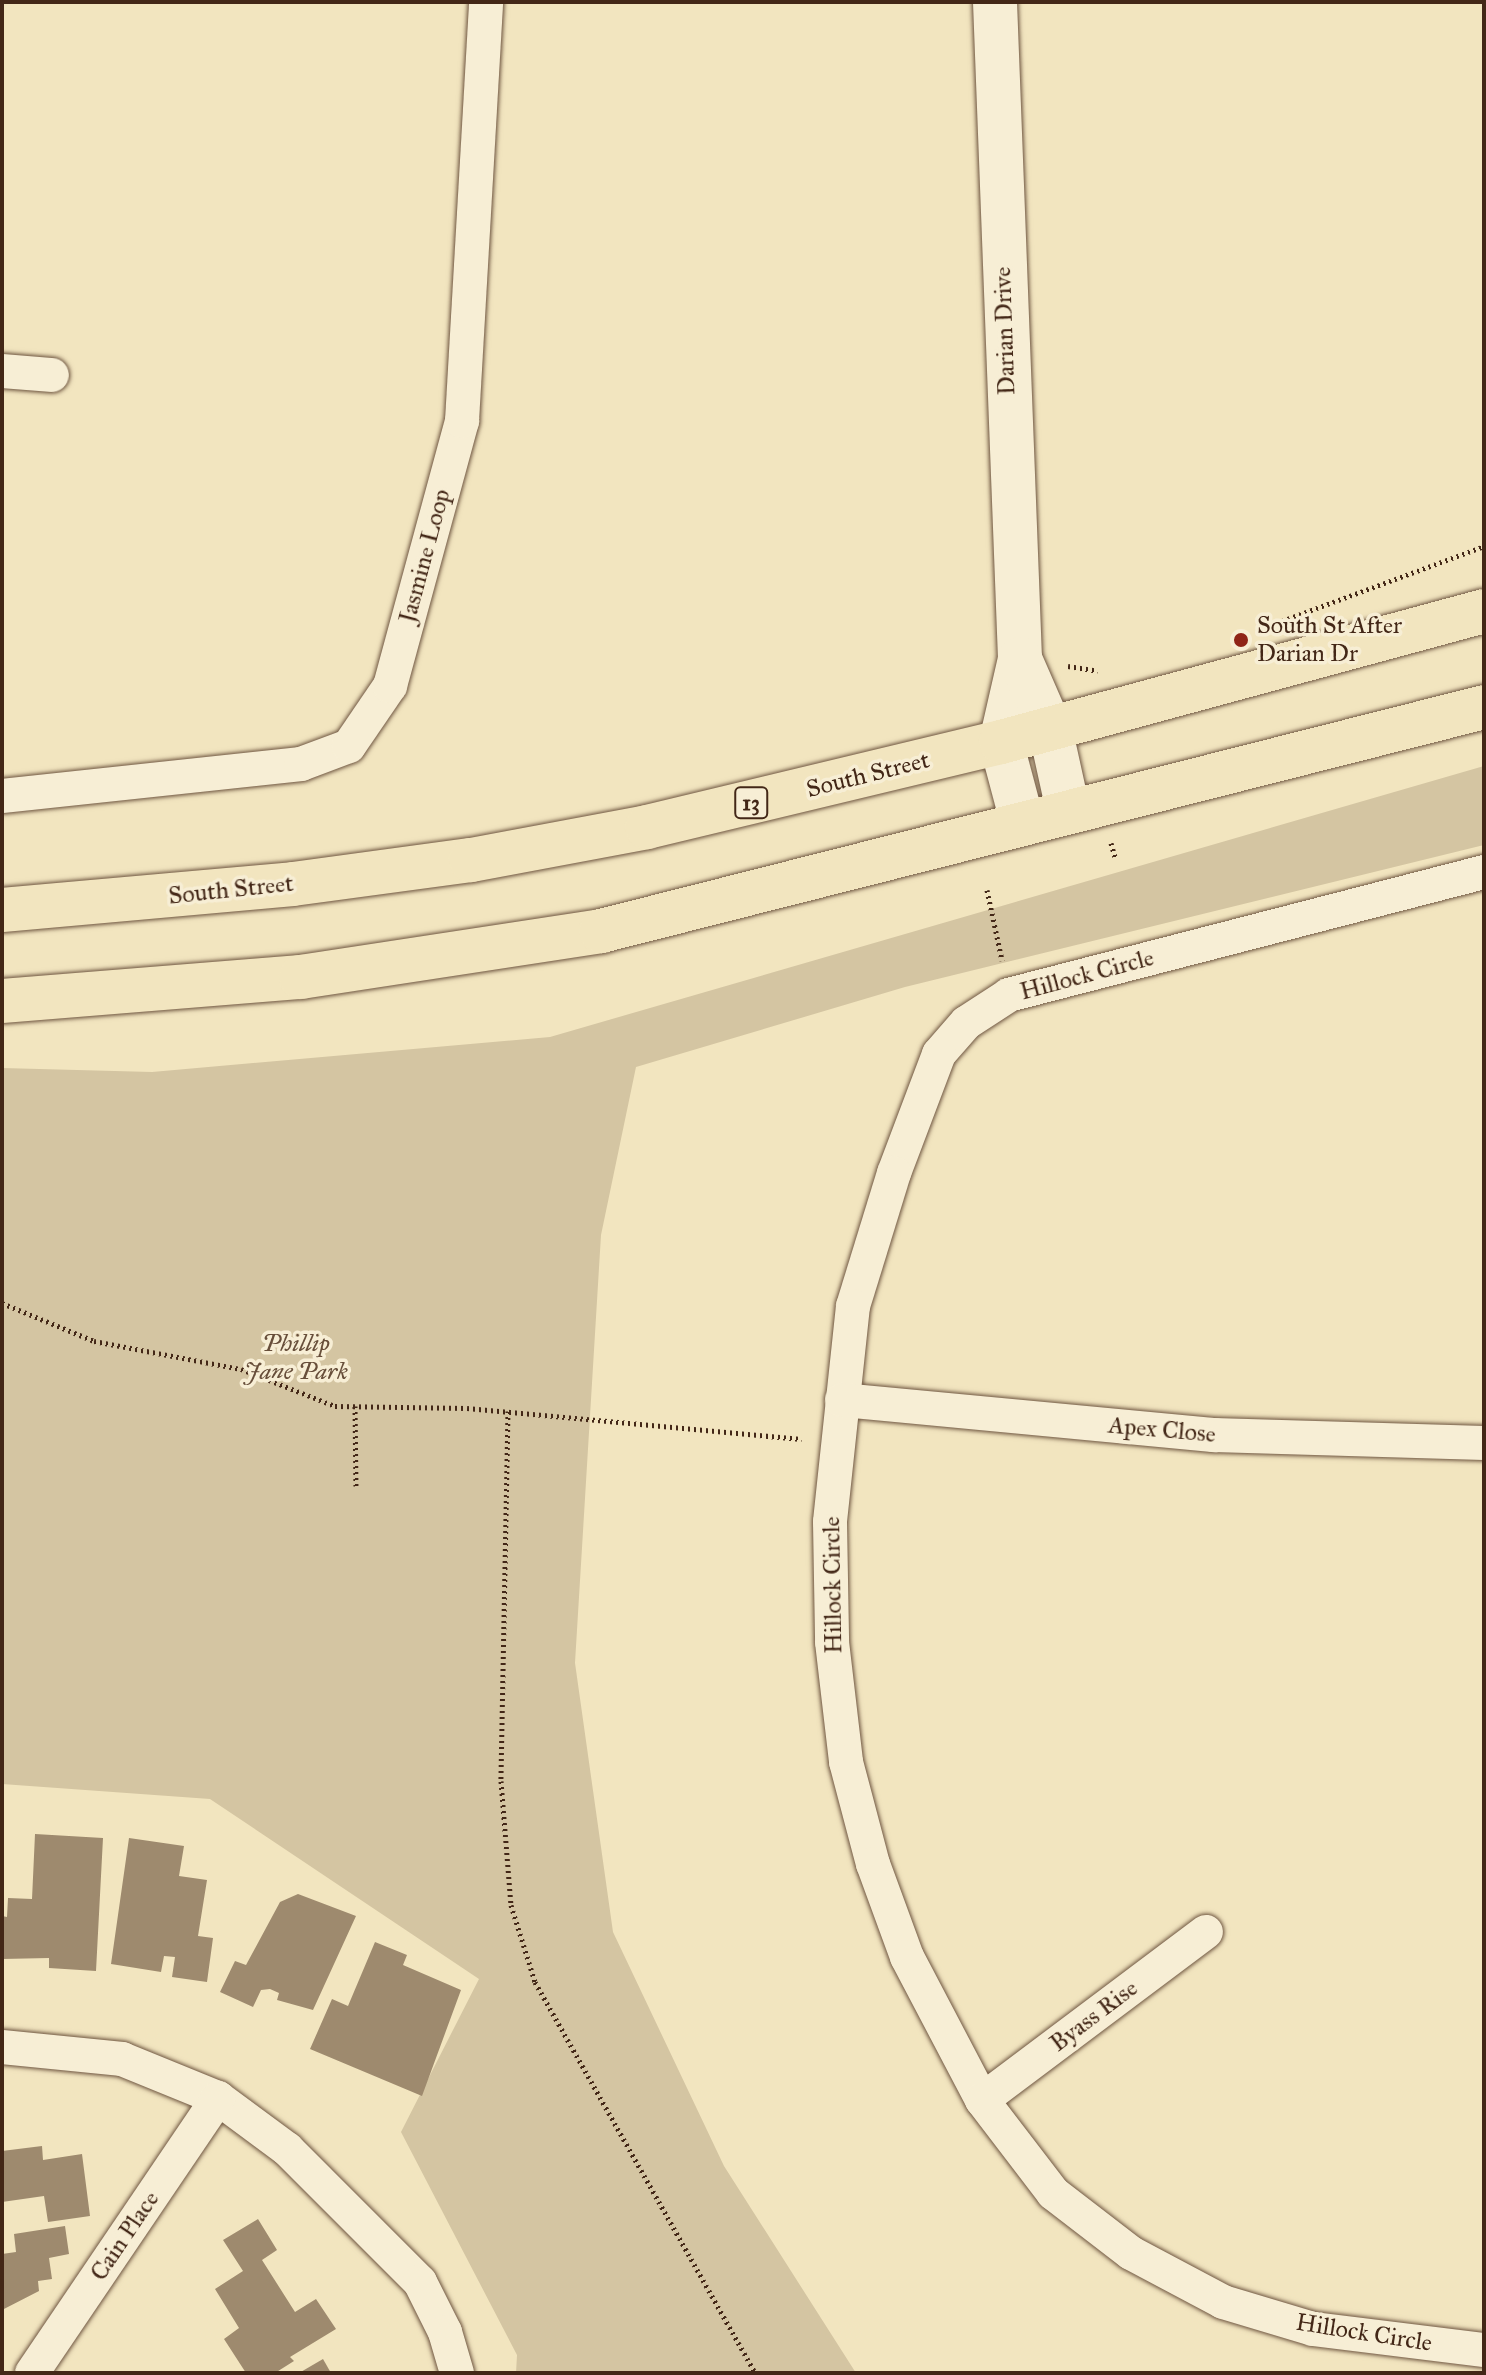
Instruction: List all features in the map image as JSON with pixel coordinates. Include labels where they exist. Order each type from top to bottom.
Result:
[{"type":"highway","name":"South Street","points":[[2,910],[293,884],[471,860],[647,827],[1001,742],[1484,611]]},
{"type":"highway","points":[[2,1001],[301,977],[601,931],[1022,821],[1484,707]]},
{"type":"street","name":"Jasmine Loop","points":[[2,796],[301,764],[349,746],[390,686],[462,421],[486,2]]},
{"type":"street","name":"Darian Drive","points":[[995,2],[1020,659],[1001,742],[1022,821]]},
{"type":"street","points":[[2,371],[52,375]]},
{"type":"street","name":"Darian Drive","points":[[1020,659],[1050,728],[1068,810]]},
{"type":"street","name":"Hillock Circle","points":[[1484,872],[1009,995],[966,1023],[939,1054],[894,1173],[853,1306],[830,1522],[832,1642],[846,1762],[873,1864],[907,1957],[982,2100],[1053,2193],[1131,2253],[1223,2302],[1313,2329],[1484,2350]]},
{"type":"street","name":"Apex Close","points":[[842,1400],[1214,1435],[1484,1443]]},
{"type":"street","name":"Byass Rise","points":[[982,2100],[1206,1932]]},
{"type":"street","points":[[2,2047],[122,2059],[218,2098],[287,2149],[412,2274],[445,2332],[457,2373]]},
{"type":"street","name":"Cain Place","points":[[32,2373],[218,2098]]},
{"type":"path","points":[[1263,631],[1280,618],[1484,546]]},
{"type":"path","points":[[1020,659],[1109,672]]},
{"type":"path","points":[[987,890],[1009,995]]},
{"type":"path","points":[[2,1303],[94,1341],[241,1369],[335,1406],[508,1411],[837,1442]]},
{"type":"path","points":[[355,1406],[356,1486]]},
{"type":"path","points":[[508,1411],[501,1781],[511,1905],[535,1982],[755,2373]]},
{"type":"green space","name":"Phillip Jane Park","points":[[1484,766],[1484,845],[905,987],[636,1067],[601,1235],[575,1663],[613,1932],[724,2166],[856,2373],[516,2373],[517,2355],[401,2132],[479,1979],[210,1799],[2,1784],[2,1068],[152,1072],[550,1037]]},
{"type":"building","points":[[35,1834],[103,1838],[96,1971],[49,1968],[49,1958],[2,1959],[2,1916],[7,1917],[8,1898],[32,1899]]},
{"type":"building","points":[[129,1838],[184,1846],[179,1876],[207,1880],[198,1936],[213,1938],[207,1982],[172,1977],[175,1957],[164,1956],[161,1972],[111,1964]]},
{"type":"building","points":[[298,1894],[356,1916],[313,2010],[277,2000],[279,1993],[270,1989],[261,1990],[253,2007],[220,1992],[235,1961],[246,1965],[280,1902]]},
{"type":"building","points":[[375,1942],[407,1955],[403,1965],[461,1990],[422,2096],[310,2049],[332,1999],[348,2006]]},
{"type":"building","points":[[42,2146],[43,2160],[82,2154],[90,2216],[48,2222],[44,2196],[2,2202],[2,2151]]},
{"type":"building","points":[[258,2219],[277,2250],[262,2260],[295,2312],[316,2299],[336,2329],[290,2357],[294,2361],[275,2373],[246,2373],[224,2339],[239,2328],[215,2289],[243,2271],[223,2240]]},
{"type":"building","points":[[65,2226],[69,2254],[49,2258],[52,2279],[38,2281],[39,2291],[2,2310],[2,2254],[16,2252],[14,2234]]},
{"type":"building","points":[[323,2359],[331,2373],[299,2373]]},
{"type":"place","name":"South St After Darian Dr","points":[[1241,640]]}]
